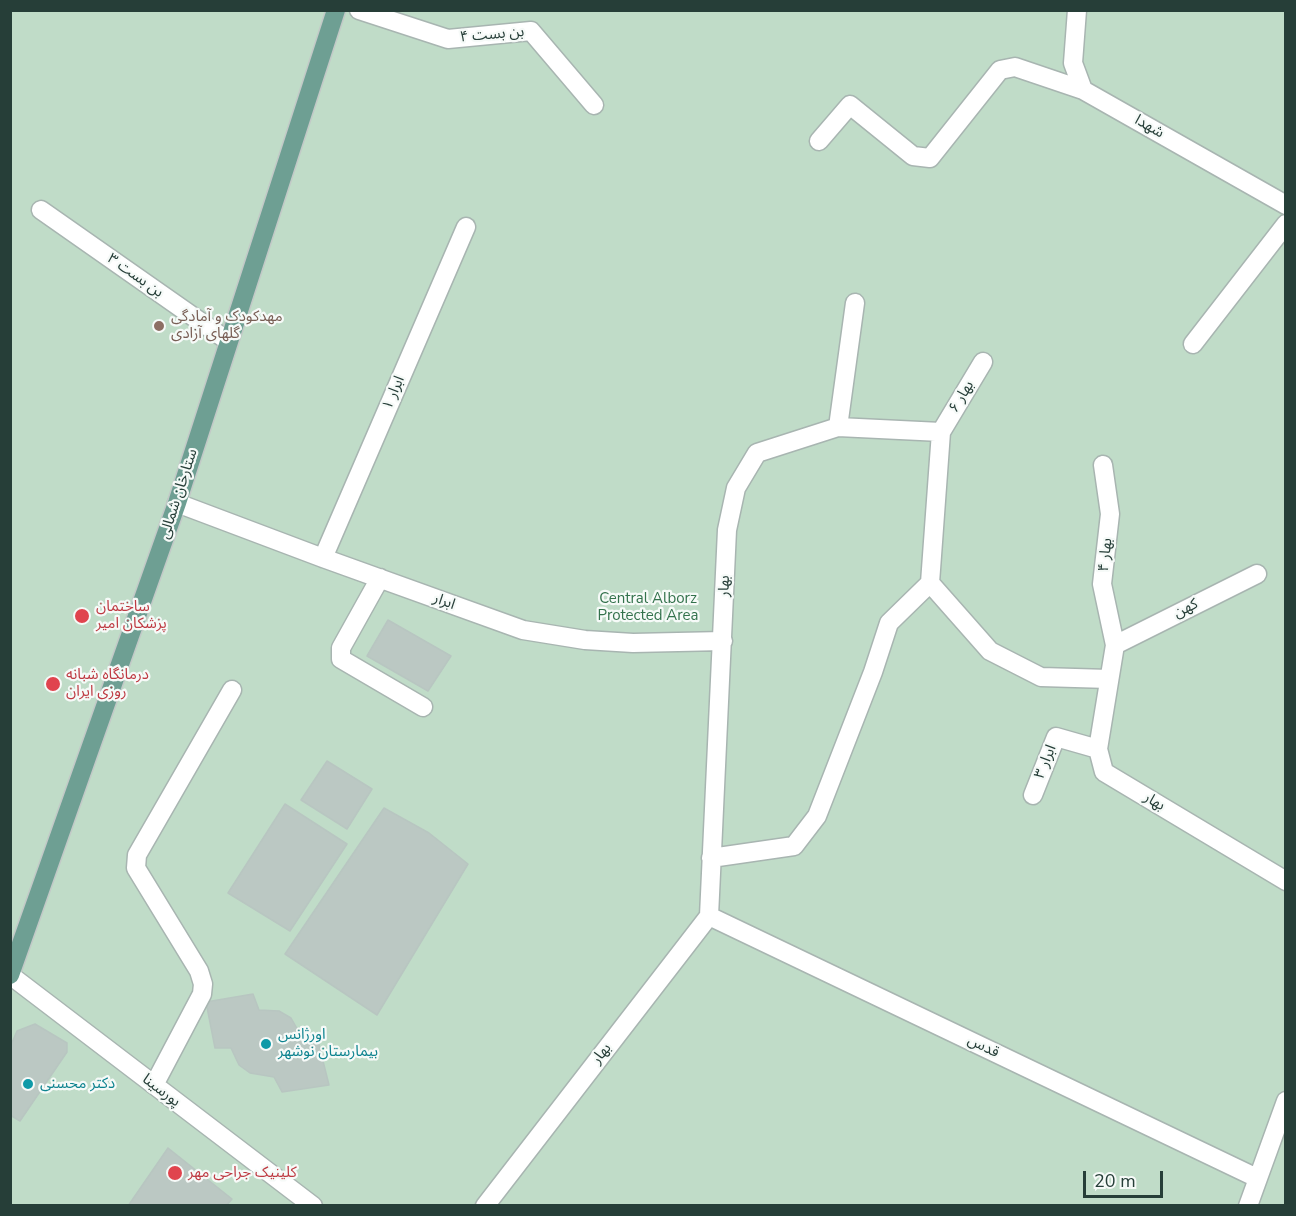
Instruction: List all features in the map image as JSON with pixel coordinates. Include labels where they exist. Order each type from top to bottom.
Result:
[{"type":"main road","name":"ستارخان شمالی","points":[[10,975],[177,503],[336,10]]},
{"type":"street","name":"بن بست ۴","points":[[359,10],[448,39],[531,32],[594,105]]},
{"type":"street","points":[[1077,10],[1073,63],[1083,90]]},
{"type":"street","name":"شهدا","points":[[819,141],[850,105],[913,156],[930,158],[1000,70],[1015,67],[1083,90],[1286,205]]},
{"type":"street","name":"بن بست ۳","points":[[42,210],[228,341]]},
{"type":"street","points":[[1193,344],[1286,224]]},
{"type":"street","name":"ابرار ۱","points":[[323,558],[466,227]]},
{"type":"street","points":[[838,427],[855,303]]},
{"type":"street","name":"بهار ۶","points":[[941,432],[983,362]]},
{"type":"street","name":"بهار","points":[[485,1206],[709,916],[728,530],[736,488],[757,453],[838,427],[941,432]]},
{"type":"street","points":[[711,858],[794,846],[817,816],[873,672],[889,622],[930,584],[941,432]]},
{"type":"street","name":"بهار ۴","points":[[1103,465],[1110,514],[1102,584],[1115,645]]},
{"type":"street","name":"ابرار","points":[[177,503],[523,630],[633,643],[723,641]]},
{"type":"street","name":"کهن","points":[[1115,645],[1257,574]]},
{"type":"street","points":[[380,579],[341,648],[341,659],[423,707]]},
{"type":"street","points":[[930,584],[990,651],[1041,677],[1109,679]]},
{"type":"street","points":[[1098,749],[1115,645]]},
{"type":"street","points":[[154,1085],[202,994],[203,984],[199,971],[136,868],[137,855],[232,690]]},
{"type":"street","name":"ابرار ۳","points":[[1033,795],[1056,737],[1098,749]]},
{"type":"street","name":"بهار","points":[[1098,749],[1104,772],[1286,880]]},
{"type":"street","name":"قدس","points":[[709,916],[1257,1178]]},
{"type":"street","name":"پورسینا","points":[[10,975],[313,1206]]},
{"type":"street","points":[[1248,1206],[1286,1101]]},
{"type":"green space","name":"Central Alborz Protected Area","points":[[11,11],[1285,11],[1285,1205],[11,1205]]},
{"type":"building","points":[[388,620],[451,656],[428,691],[367,656]]},
{"type":"building","points":[[327,761],[372,789],[347,829],[301,800]]},
{"type":"building","points":[[285,804],[347,844],[290,931],[228,893]]},
{"type":"building","points":[[384,808],[429,833],[468,864],[377,1015],[285,954]]},
{"type":"building","name":"اورژانس بیمارستان نوشهر","points":[[253,994],[259,1010],[279,1011],[291,1018],[303,1039],[317,1037],[329,1085],[282,1092],[274,1077],[250,1073],[239,1065],[231,1048],[215,1048],[206,1002]]},
{"type":"building","name":"دکتر محسنی","points":[[35,1024],[67,1043],[67,1052],[20,1121],[10,1115],[10,1047],[17,1031]]},
{"type":"building","name":"کلینیک جراحی مهر","points":[[168,1148],[232,1199],[226,1206],[128,1206]]},
{"type":"place","name":"مهدکودک و آمادگی گلهای آزادی","points":[[159,326]]},
{"type":"place","name":"ساختمان پزشکان امیر","points":[[82,616]]},
{"type":"place","name":"درمانگاه شبانه روزی ایران","points":[[53,684]]},
{"type":"place","name":"اورژانس بیمارستان نوشهر","points":[[266,1044]]},
{"type":"place","name":"دکتر محسنی","points":[[28,1084]]},
{"type":"place","name":"کلینیک جراحی مهر","points":[[175,1173]]}]
